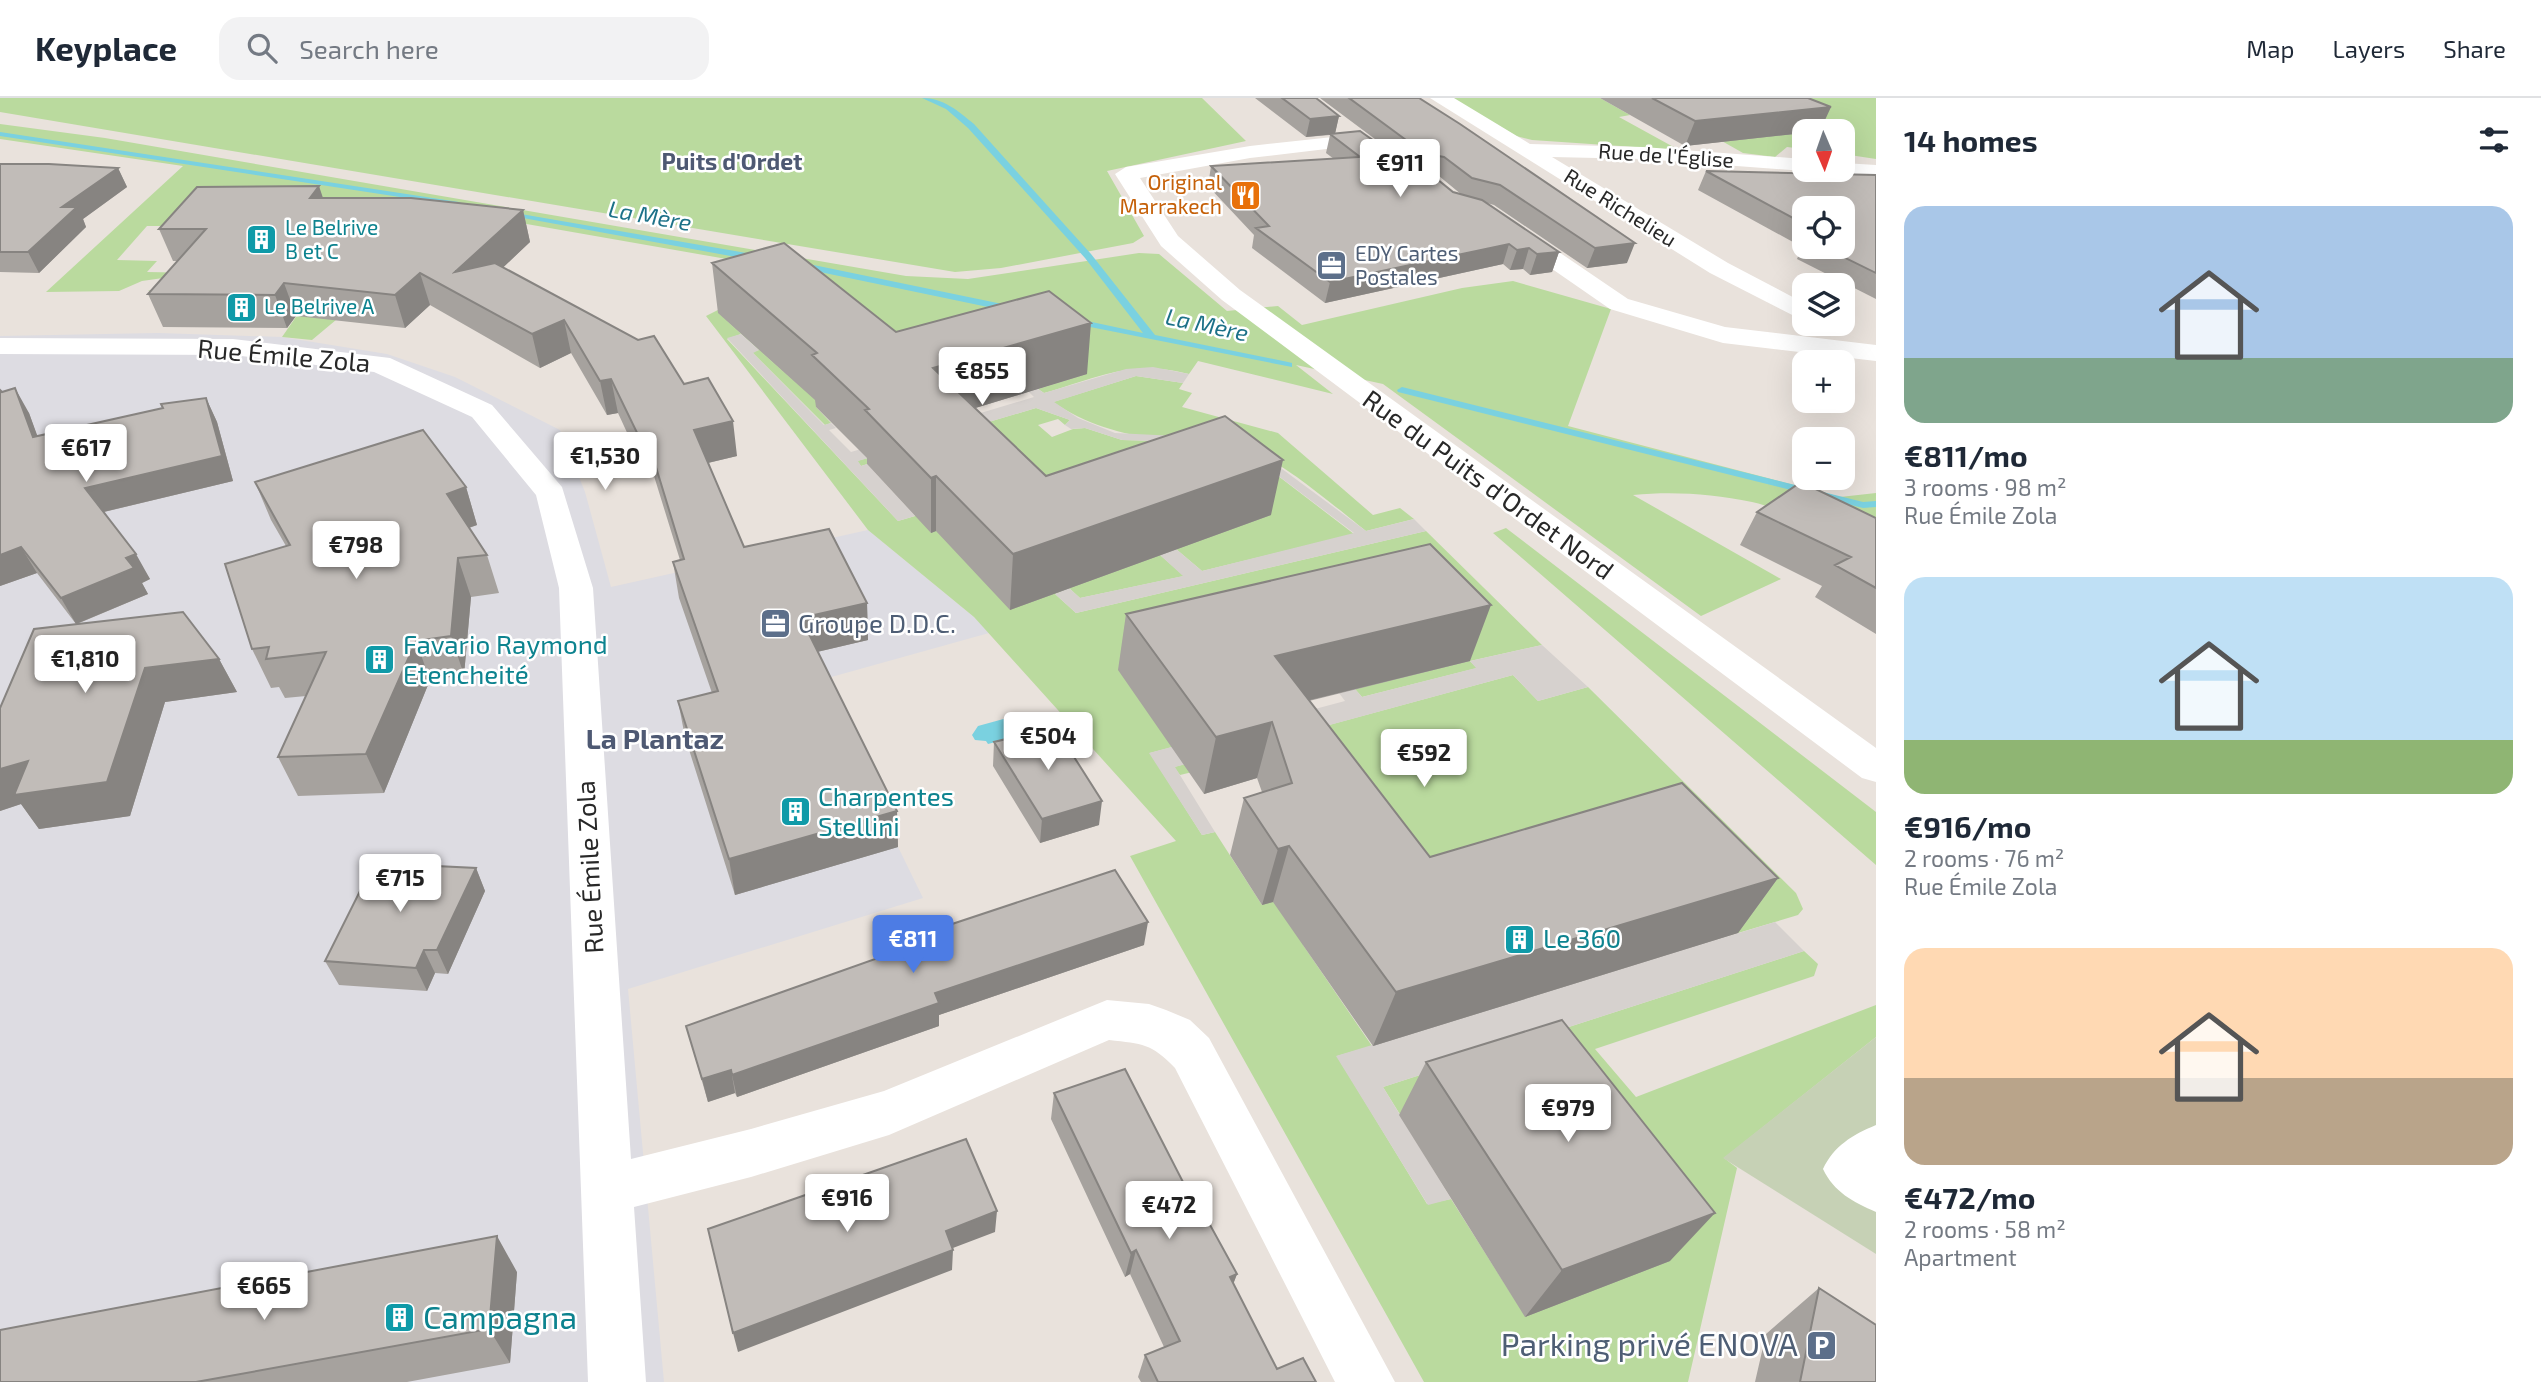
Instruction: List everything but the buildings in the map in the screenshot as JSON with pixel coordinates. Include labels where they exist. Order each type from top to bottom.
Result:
[{"type":"street","name":"Rue Richelieu","points":[[1440,98],[1719,268],[1792,307]]},
{"type":"street","points":[[1340,125],[1379,153]]},
{"type":"street","name":"Rue du Puits d'Ordet Nord","points":[[1361,140],[1250,152],[1126,174],[1169,241],[1231,295],[1876,768]]},
{"type":"street","name":"Rue de l'Église","points":[[1527,150],[1643,153],[1792,164]]},
{"type":"street","points":[[1855,170],[1876,172]]},
{"type":"street","points":[[1496,220],[1619,304],[1723,335],[1876,350]]},
{"type":"street","points":[[1850,336],[1876,350]]},
{"type":"street","name":"Rue Émile Zola","points":[[0,346],[233,347],[380,364],[482,411],[551,494],[576,588],[617,1382]]},
{"type":"street","points":[[607,1189],[751,1153],[889,1112],[1107,1020],[1149,1024],[1173,1034],[1192,1053],[1366,1382]]},
{"type":"street","points":[[1876,1149],[1849,1169],[1876,1187]]},
{"type":"shaded area","points":[[158,333],[282,337],[387,354],[455,377],[560,430],[585,492],[611,587],[868,530],[974,617],[989,633],[817,681],[923,898],[628,989],[664,1382],[0,1382],[0,336]]},
{"type":"shaded area","points":[[741,334],[759,350],[753,353],[824,425],[831,423],[836,428],[829,430],[851,452],[1034,397],[1029,392],[1038,389],[1044,393],[1126,369],[1153,367],[1189,374],[1183,383],[1136,376],[1054,402],[1078,418],[1115,433],[1218,438],[1270,460],[1366,531],[1414,519],[1426,531],[1076,613],[1055,594],[1069,588],[1080,598],[1183,576],[1160,555],[1176,549],[1202,571],[1354,533],[1260,462],[1158,441],[1122,440],[1085,428],[1071,429],[1065,425],[1070,420],[1036,408],[858,461],[861,466],[867,464],[915,516],[898,521],[727,338]]},
{"type":"shaded area","points":[[1542,645],[1588,687],[1538,701],[1513,675],[1175,767],[1215,832],[1202,835],[1149,753],[1345,701],[1339,693],[1355,689],[1362,697],[1476,668],[1470,661]]},
{"type":"shaded area","points":[[1775,922],[1804,951],[1383,1087],[1451,1199],[1428,1205],[1336,1056]]},
{"type":"green space","points":[[0,98],[1202,98],[1246,141],[1107,171],[1144,236],[1133,243],[1001,268],[955,272],[0,112]]},
{"type":"green space","points":[[1452,98],[1600,98],[1630,115],[1619,117],[1679,150],[1532,140],[1516,136]]},
{"type":"green space","points":[[1801,98],[1876,98],[1876,159],[1855,156],[1855,119],[1825,119],[1782,106]]},
{"type":"green space","points":[[0,124],[105,138],[906,276],[968,279],[1139,253],[1159,254],[1227,311],[1278,306],[1302,325],[1462,288],[1513,281],[1611,309],[1568,426],[1792,484],[1792,490],[1813,490],[1840,497],[1876,493],[1876,535],[1860,536],[1829,530],[1767,506],[1737,499],[1678,493],[1633,495],[1781,579],[1701,616],[1383,384],[1296,365],[1333,394],[1198,361],[1189,374],[1150,368],[1132,369],[1044,393],[1038,389],[1086,374],[816,407],[831,423],[825,425],[752,352],[759,350],[798,385],[718,313],[741,334],[727,339],[898,521],[915,516],[951,439],[861,466],[857,461],[1036,408],[1070,420],[1065,425],[1058,419],[1038,425],[1052,437],[1073,429],[1085,428],[1122,440],[1158,441],[1260,462],[1354,534],[1202,571],[1176,549],[1055,594],[1076,613],[1426,531],[1542,645],[1470,661],[1477,668],[1362,697],[1355,689],[1469,661],[1412,600],[1221,734],[1150,753],[1202,835],[1215,832],[1262,905],[1288,749],[1180,775],[1174,767],[1513,675],[1538,701],[1588,687],[1796,893],[1803,909],[1798,915],[1738,933],[1303,945],[1372,1046],[1337,1056],[1427,1204],[1451,1199],[1525,1316],[1383,1087],[1804,951],[1818,964],[1814,976],[1595,1049],[1636,1097],[1876,1005],[1876,1037],[1724,1158],[1737,1168],[1688,1382],[1424,1382],[1130,856],[1176,841],[974,617],[868,530],[706,316],[795,271],[464,213],[312,340],[282,337],[316,288],[202,226],[147,226],[117,260],[157,261],[147,272],[202,273],[187,290],[147,291],[161,288],[170,277],[142,281],[119,291],[46,292],[183,166],[0,139]]},
{"type":"green space","points":[[1792,133],[1792,148],[1787,147],[1775,157],[1743,153],[1713,136]]},
{"type":"green space","points":[[1136,376],[1183,383],[1179,389],[1192,393],[1182,407],[1278,433],[1373,515],[1400,508],[1414,519],[1366,531],[1302,480],[1267,459],[1130,434],[1078,417],[1053,402]]},
{"type":"green space","points":[[1506,528],[1876,812],[1876,865],[1493,533]]},
{"type":"green space","points":[[1160,555],[1184,576],[1080,598],[1069,588]]},
{"type":"green space","points":[[1876,1037],[1876,1254],[1723,1158]]},
{"type":"water","points":[[1029,712],[1041,730],[988,744],[986,741],[975,740],[972,735],[978,726]]},
{"type":"waterway","points":[[926,98],[949,107],[971,126],[1088,256],[1152,337]]},
{"type":"waterway","name":"La Mère","points":[[0,134],[459,204]]},
{"type":"waterway","name":"La Mère","points":[[506,213],[758,258]]},
{"type":"waterway","name":"La Mère","points":[[799,265],[1012,309]]},
{"type":"waterway","name":"La Mère","points":[[1073,321],[1288,365]]},
{"type":"waterway","name":"La Mère","points":[[1402,390],[1863,505],[1876,504]]},
{"type":"place","name":"Original Marrakech","points":[[1245,195]]},
{"type":"place","name":"Le Belrive B et C","points":[[262,240]]},
{"type":"place","name":"EDY Cartes Postales","points":[[1332,266]]},
{"type":"place","name":"Le Belrive A","points":[[241,307]]},
{"type":"place","name":"Groupe D.D.C.","points":[[775,624]]},
{"type":"place","name":"Favario Raymond Etencheité","points":[[380,660]]},
{"type":"place","name":"Charpentes Stellini","points":[[795,812]]},
{"type":"place","name":"Le 360","points":[[1520,939]]},
{"type":"place","name":"Campagna","points":[[400,1318]]},
{"type":"place","name":"Parking privé ENOVA","points":[[1821,1345]]},
{"type":"district","name":"Puits d'Ordet","points":[[732,162]]},
{"type":"district","name":"La Plantaz","points":[[655,739]]}]
